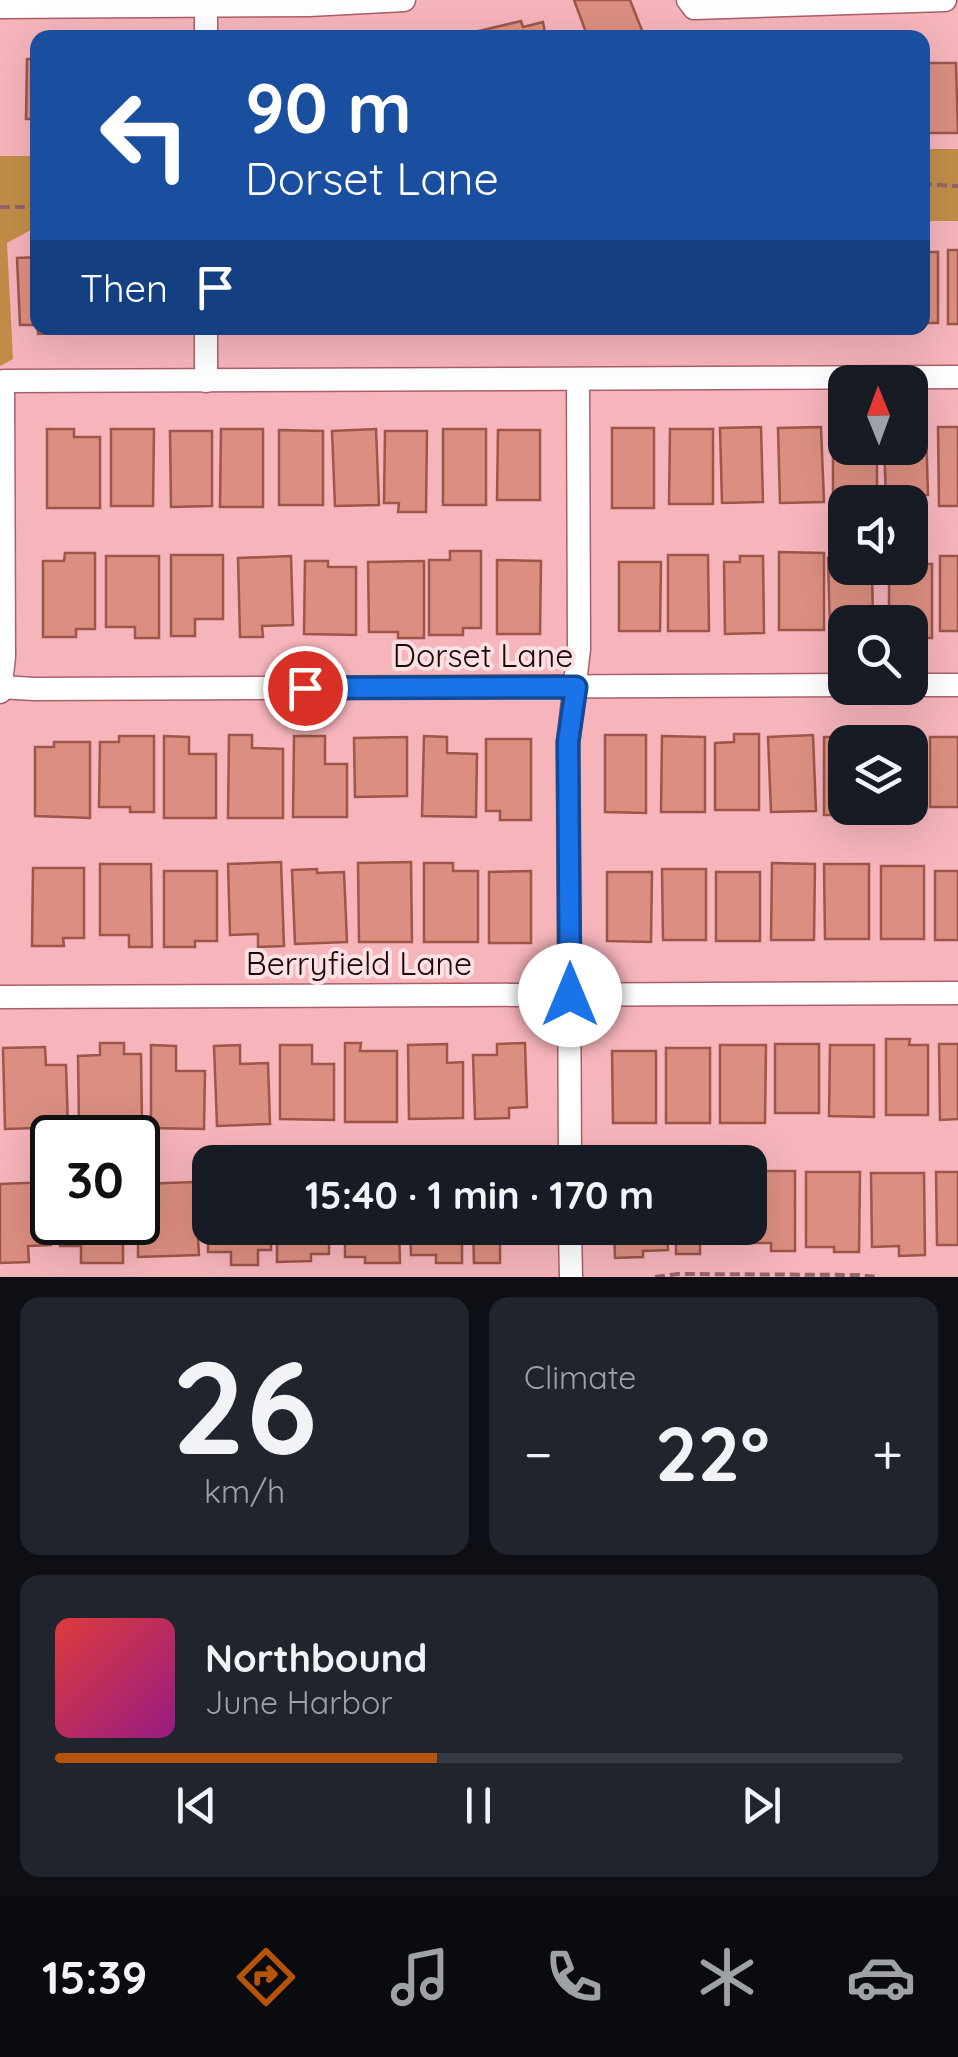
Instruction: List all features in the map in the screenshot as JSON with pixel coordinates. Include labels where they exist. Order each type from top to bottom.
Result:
[{"type":"street","points":[[0,7],[309,5],[404,0]]},
{"type":"street","points":[[688,0],[694,8],[945,0]]},
{"type":"street","points":[[206,6],[206,30]]},
{"type":"street","points":[[206,335],[206,381]]},
{"type":"street","points":[[0,690],[4,657],[3,381],[958,377]]},
{"type":"street","points":[[570,1145],[568,742],[579,650],[578,379]]},
{"type":"street","points":[[928,685],[958,685]]},
{"type":"street","name":"Dorset Lane","points":[[0,690],[828,686]]},
{"type":"street","name":"Berryfield Lane","points":[[0,997],[958,993]]},
{"type":"street","points":[[570,1245],[571,1277]]},
{"type":"path","points":[[930,184],[958,186]]},
{"type":"path","points":[[0,207],[30,206]]},
{"type":"path","points":[[655,1277],[878,1277]]},
{"type":"shaded area","points":[[930,149],[958,149],[958,221],[930,221]]},
{"type":"shaded area","points":[[0,156],[30,156],[30,230],[7,243],[13,359],[0,366]]},
{"type":"building","points":[[574,0],[630,0],[642,30],[585,30]]},
{"type":"building","points":[[521,21],[523,27],[543,22],[544,30],[483,30]]},
{"type":"building","points":[[27,59],[30,59],[30,119],[26,119]]},
{"type":"building","points":[[930,63],[956,63],[958,133],[930,133]]},
{"type":"building","points":[[948,250],[958,250],[958,324],[948,324]]},
{"type":"building","points":[[930,252],[938,252],[938,323],[930,323]]},
{"type":"building","points":[[30,257],[30,325],[20,325],[17,258]]},
{"type":"building","points":[[761,427],[763,502],[722,503],[720,428]]},
{"type":"building","points":[[821,427],[824,502],[780,503],[778,428]]},
{"type":"building","points":[[938,427],[958,427],[958,506],[939,506]]},
{"type":"building","points":[[612,428],[654,428],[654,508],[612,508]]},
{"type":"building","points":[[47,429],[74,429],[74,437],[100,437],[100,508],[47,508]]},
{"type":"building","points":[[111,429],[154,429],[153,506],[111,506]]},
{"type":"building","points":[[221,429],[263,429],[263,507],[220,507]]},
{"type":"building","points":[[376,429],[379,505],[335,506],[332,431]]},
{"type":"building","points":[[443,429],[486,429],[486,505],[443,505]]},
{"type":"building","points":[[670,429],[713,429],[713,504],[669,504]]},
{"type":"building","points":[[279,430],[323,431],[323,505],[279,505]]},
{"type":"building","points":[[498,430],[540,430],[540,500],[497,500]]},
{"type":"building","points":[[170,431],[212,431],[212,506],[171,507]]},
{"type":"building","points":[[385,431],[427,431],[426,512],[398,512],[399,503],[384,503]]},
{"type":"building","points":[[833,465],[877,465],[877,485],[833,485]]},
{"type":"building","points":[[885,465],[927,465],[928,485],[886,485]]},
{"type":"building","points":[[450,551],[481,551],[481,628],[463,628],[463,635],[429,635],[429,560],[450,560]]},
{"type":"building","points":[[779,552],[824,553],[824,630],[779,630]]},
{"type":"building","points":[[65,553],[95,553],[95,629],[76,629],[76,637],[43,637],[43,561],[64,561]]},
{"type":"building","points":[[171,555],[223,555],[223,619],[195,619],[195,636],[171,636]]},
{"type":"building","points":[[668,555],[708,555],[709,631],[668,631]]},
{"type":"building","points":[[106,556],[159,556],[159,638],[135,638],[135,627],[106,627]]},
{"type":"building","points":[[291,556],[293,625],[262,626],[263,637],[240,637],[238,558]]},
{"type":"building","points":[[740,556],[763,556],[764,633],[725,634],[724,562],[740,562]]},
{"type":"building","points":[[940,556],[958,556],[958,631],[940,631]]},
{"type":"building","points":[[497,560],[541,561],[540,634],[497,634]]},
{"type":"building","points":[[305,561],[328,561],[328,567],[356,567],[356,635],[304,634]]},
{"type":"building","points":[[424,561],[424,638],[398,638],[398,632],[369,632],[368,562]]},
{"type":"building","points":[[619,562],[661,562],[660,631],[619,631]]},
{"type":"building","points":[[928,564],[932,564],[932,638],[928,638],[928,605],[889,605],[889,585],[928,585]]},
{"type":"building","points":[[829,585],[872,585],[873,605],[829,605]]},
{"type":"building","points":[[734,734],[759,734],[759,810],[715,810],[715,743],[734,742]]},
{"type":"building","points":[[229,735],[252,735],[252,748],[283,749],[283,818],[228,818]]},
{"type":"building","points":[[605,735],[646,735],[646,813],[605,812]]},
{"type":"building","points":[[813,735],[816,811],[771,812],[768,737]]},
{"type":"building","points":[[119,736],[154,736],[154,812],[99,807],[100,742],[119,742]]},
{"type":"building","points":[[164,736],[189,737],[189,754],[216,754],[216,818],[164,818]]},
{"type":"building","points":[[294,736],[325,736],[325,764],[347,764],[347,817],[293,817]]},
{"type":"building","points":[[424,736],[447,737],[447,753],[477,754],[476,817],[422,816]]},
{"type":"building","points":[[662,736],[705,737],[705,812],[661,812]]},
{"type":"building","points":[[407,737],[407,796],[355,797],[354,738]]},
{"type":"building","points":[[824,737],[828,737],[828,815],[824,815]]},
{"type":"building","points":[[930,737],[958,737],[958,807],[930,807]]},
{"type":"building","points":[[486,739],[531,739],[531,820],[500,820],[500,811],[486,811]]},
{"type":"building","points":[[54,742],[90,742],[90,818],[35,816],[35,747],[54,747]]},
{"type":"building","points":[[281,862],[284,946],[258,947],[258,934],[230,935],[228,864]]},
{"type":"building","points":[[411,862],[412,942],[359,942],[358,863]]},
{"type":"building","points":[[424,863],[453,863],[453,871],[478,871],[478,942],[424,942]]},
{"type":"building","points":[[772,863],[815,864],[814,940],[771,940]]},
{"type":"building","points":[[100,864],[151,864],[152,947],[129,947],[129,935],[100,935]]},
{"type":"building","points":[[824,864],[869,864],[869,939],[825,939]]},
{"type":"building","points":[[881,866],[924,866],[924,939],[881,939]]},
{"type":"building","points":[[33,868],[84,868],[84,938],[63,938],[64,946],[32,946]]},
{"type":"building","points":[[317,869],[317,873],[344,872],[347,942],[295,944],[292,870]]},
{"type":"building","points":[[662,869],[706,869],[706,940],[663,940]]},
{"type":"building","points":[[164,871],[217,871],[217,941],[195,941],[195,947],[164,947]]},
{"type":"building","points":[[531,871],[531,943],[489,943],[489,872]]},
{"type":"building","points":[[935,871],[958,871],[958,940],[935,940]]},
{"type":"building","points":[[607,872],[652,872],[651,942],[607,941]]},
{"type":"building","points":[[716,872],[760,872],[760,941],[716,941]]},
{"type":"building","points":[[886,1039],[910,1039],[909,1045],[928,1045],[928,1115],[886,1115]]},
{"type":"building","points":[[100,1043],[124,1043],[124,1054],[141,1054],[142,1115],[79,1115],[78,1056],[100,1055]]},
{"type":"building","points":[[345,1043],[361,1043],[360,1051],[397,1051],[397,1122],[345,1122]]},
{"type":"building","points":[[525,1043],[527,1107],[509,1108],[509,1118],[475,1119],[473,1055],[497,1055],[497,1044]]},
{"type":"building","points":[[447,1044],[447,1063],[463,1062],[463,1118],[409,1119],[408,1045]]},
{"type":"building","points":[[775,1044],[819,1044],[819,1113],[775,1113]]},
{"type":"building","points":[[939,1044],[958,1044],[958,1119],[940,1120]]},
{"type":"building","points":[[151,1045],[176,1046],[176,1071],[205,1071],[204,1129],[160,1128],[160,1115],[151,1115]]},
{"type":"building","points":[[240,1045],[240,1064],[268,1063],[270,1124],[217,1126],[214,1046]]},
{"type":"building","points":[[280,1045],[312,1045],[312,1064],[334,1064],[334,1120],[280,1119]]},
{"type":"building","points":[[720,1045],[766,1045],[765,1123],[720,1123]]},
{"type":"building","points":[[830,1045],[874,1045],[874,1117],[829,1116]]},
{"type":"building","points":[[45,1047],[46,1065],[66,1065],[68,1115],[30,1115],[30,1128],[5,1129],[3,1048]]},
{"type":"building","points":[[666,1048],[710,1048],[710,1123],[666,1123]]},
{"type":"building","points":[[612,1051],[656,1051],[656,1123],[613,1123]]},
{"type":"building","points":[[767,1171],[795,1171],[795,1251],[771,1251],[771,1243],[767,1243]]},
{"type":"building","points":[[806,1172],[860,1172],[859,1252],[806,1247]]},
{"type":"building","points":[[936,1172],[958,1172],[958,1245],[937,1245]]},
{"type":"building","points":[[871,1173],[924,1173],[925,1255],[899,1256],[899,1246],[872,1247]]},
{"type":"building","points":[[192,1182],[192,1245],[198,1245],[199,1255],[138,1257],[138,1245],[160,1245],[160,1183]]},
{"type":"building","points":[[30,1183],[30,1245],[51,1245],[28,1246],[29,1262],[0,1263],[0,1184]]},
{"type":"building","points":[[123,1245],[123,1263],[81,1263],[81,1246],[60,1246]]},
{"type":"building","points":[[208,1245],[271,1245],[271,1250],[258,1250],[258,1265],[231,1265],[231,1252],[208,1252]]},
{"type":"building","points":[[277,1245],[329,1245],[329,1254],[311,1254],[311,1261],[277,1262]]},
{"type":"building","points":[[345,1245],[399,1245],[400,1263],[365,1263],[365,1257],[345,1257]]},
{"type":"building","points":[[411,1245],[462,1245],[462,1263],[436,1263],[436,1255],[411,1255]]},
{"type":"building","points":[[473,1245],[500,1245],[500,1263],[474,1263]]},
{"type":"building","points":[[615,1245],[668,1245],[668,1250],[643,1251],[643,1257],[615,1258]]},
{"type":"building","points":[[676,1245],[700,1245],[700,1254],[676,1254]]},
{"type":"route","points":[[305,688],[576,687],[568,742],[570,995]]}]
